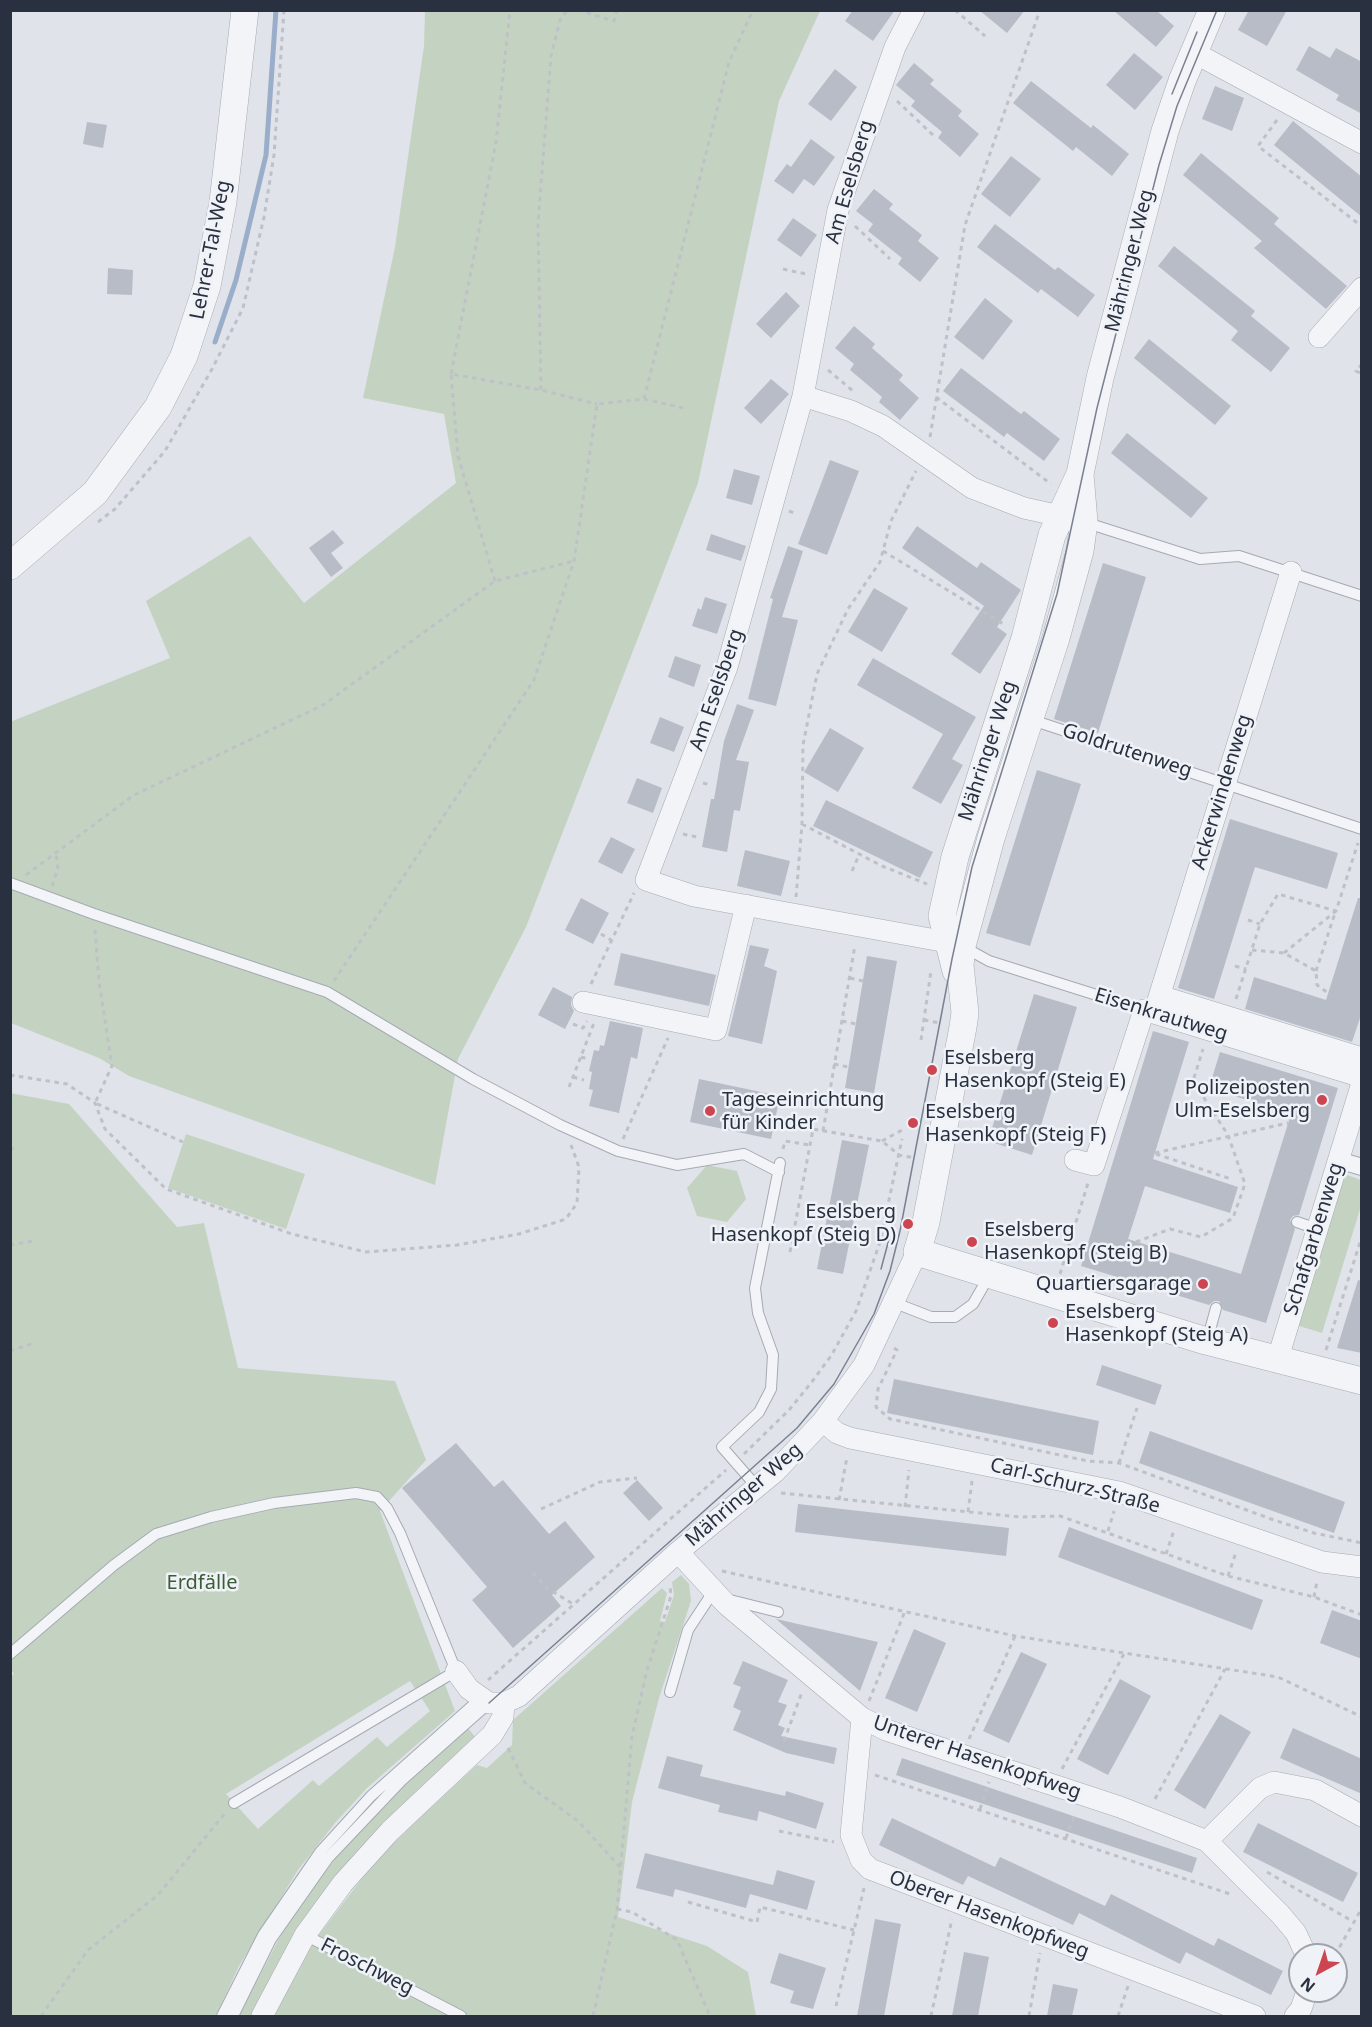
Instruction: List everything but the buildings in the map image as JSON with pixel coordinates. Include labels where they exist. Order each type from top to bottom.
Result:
[{"type":"street","name":"Lehrer-Tal-Weg","points":[[10,566],[54,532],[95,493],[158,407],[195,330],[207,286],[223,202],[245,10]]},
{"type":"street","name":"Am Eselsberg","points":[[646,880],[726,670],[803,396],[838,210],[880,86],[895,47],[914,10]]},
{"type":"street","name":"Mähringer Weg","points":[[946,942],[991,838],[1065,606],[1080,551],[1072,518],[1069,480],[1100,378],[1155,164],[1193,52],[1212,10]]},
{"type":"street","points":[[1193,52],[1362,143]]},
{"type":"street","points":[[1319,337],[1362,288]]},
{"type":"street","points":[[803,396],[851,411],[883,426],[972,488],[1024,508],[1072,518]]},
{"type":"street","name":"Mähringer Weg","points":[[491,1702],[525,1691],[678,1552],[765,1490],[823,1421],[864,1365],[895,1303],[917,1252],[928,1212],[963,1027],[960,965],[946,942],[942,916],[946,890],[963,828],[1025,638],[1052,535],[1072,518]]},
{"type":"street","name":"Ackerwindenweg","points":[[1084,1162],[1153,1006],[1291,572]]},
{"type":"street","points":[[646,880],[694,896],[946,942]]},
{"type":"street","points":[[591,1005],[716,1030],[746,905]]},
{"type":"street","name":"Eisenkrautweg","points":[[1153,1006],[1230,1017],[1362,1058]]},
{"type":"street","name":"Eisenkrautweg","points":[[1153,1006],[1209,1030],[1362,1077]]},
{"type":"street","name":"Schafgarbenweg","points":[[1277,1361],[1362,1083]]},
{"type":"street","points":[[1338,1160],[1362,1167]]},
{"type":"street","points":[[917,1252],[988,1276],[1206,1341],[1362,1382]]},
{"type":"street","name":"Carl-Schurz-Straße","points":[[823,1421],[837,1433],[850,1438],[1119,1492],[1322,1562],[1362,1567]]},
{"type":"street","name":"Unterer Hasenkopfweg","points":[[678,1552],[715,1594],[862,1718],[886,1730],[1146,1817],[1207,1841],[1296,1933],[1301,1943]]},
{"type":"street","points":[[262,2016],[305,1935],[343,1883],[373,1848],[492,1735],[502,1717],[491,1702],[456,1671]]},
{"type":"street","points":[[854,1846],[851,1835],[862,1718]]},
{"type":"street","points":[[1207,1841],[1260,1788],[1274,1782],[1314,1790],[1362,1816]]},
{"type":"street","name":"Oberer Hasenkopfweg","points":[[854,1846],[861,1860],[880,1875],[1255,2016]]},
{"type":"street","points":[[1295,2016],[1303,2003]]},
{"type":"lane","points":[[1072,518],[1200,559],[1239,556],[1362,596]]},
{"type":"lane","name":"Goldrutenweg","points":[[1029,719],[1225,783],[1362,831]]},
{"type":"lane","points":[[12,883],[94,914],[327,992],[472,1079],[560,1125],[618,1151],[677,1165],[744,1154],[780,1167],[755,1288],[758,1313],[773,1355],[771,1389],[759,1412],[722,1447],[765,1490]]},
{"type":"lane","name":"Eisenkrautweg","points":[[946,942],[989,961],[1153,1006]]},
{"type":"lane","points":[[1297,1222],[1317,1229]]},
{"type":"lane","points":[[895,1303],[931,1317],[955,1317],[973,1304],[988,1276]]},
{"type":"lane","points":[[1206,1341],[1216,1308]]},
{"type":"lane","points":[[10,1654],[114,1565],[156,1534],[210,1517],[274,1503],[367,1493],[377,1497],[387,1508],[396,1526],[456,1671],[234,1803]]},
{"type":"lane","points":[[670,1692],[688,1630],[715,1594],[777,1612]]},
{"type":"lane","points":[[222,2016],[262,1935],[320,1852],[371,1796],[491,1702]]},
{"type":"lane","points":[[232,2016],[271,1939],[328,1858],[394,1788],[491,1702]]},
{"type":"lane","name":"Froschweg","points":[[305,1935],[461,2016]]},
{"type":"path","points":[[495,581],[458,456],[451,375],[496,142],[510,10]]},
{"type":"path","points":[[541,390],[538,224],[550,67],[561,17],[570,10]]},
{"type":"path","points":[[578,10],[614,21],[617,10]]},
{"type":"path","points":[[644,399],[729,62],[753,10]]},
{"type":"path","points":[[955,10],[985,36]]},
{"type":"path","points":[[880,86],[933,135]]},
{"type":"path","points":[[1289,104],[1258,147],[1360,225]]},
{"type":"path","points":[[838,210],[890,259]]},
{"type":"path","points":[[783,269],[825,278]]},
{"type":"path","points":[[811,356],[856,394]]},
{"type":"path","points":[[1362,364],[1356,371],[1362,374]]},
{"type":"path","points":[[451,375],[541,390],[597,404],[644,399],[682,408]]},
{"type":"path","points":[[936,397],[1050,484],[1069,480]]},
{"type":"path","points":[[327,992],[534,680],[574,561],[597,404]]},
{"type":"path","points":[[883,551],[1025,638]]},
{"type":"path","points":[[12,883],[134,795],[323,705],[495,581],[574,561]]},
{"type":"path","points":[[802,824],[908,878],[946,890]]},
{"type":"path","points":[[1328,993],[1317,985],[1316,971],[1362,831]]},
{"type":"path","points":[[49,897],[58,868],[56,853]]},
{"type":"path","points":[[852,871],[859,855]]},
{"type":"path","points":[[569,1087],[581,1057],[591,1005],[611,939],[631,896],[646,880]]},
{"type":"path","points":[[1230,1017],[1260,924],[1278,894],[1336,911]]},
{"type":"path","points":[[1284,953],[1336,911]]},
{"type":"path","points":[[94,914],[99,981],[112,1066],[95,1103],[105,1129],[165,1189],[292,1234],[366,1252],[457,1245],[519,1234],[566,1219],[577,1203],[579,1167],[560,1125]]},
{"type":"path","points":[[1248,920],[1260,924]]},
{"type":"path","points":[[823,1131],[859,926]]},
{"type":"path","points":[[602,934],[611,939]]},
{"type":"path","points":[[921,1040],[931,982],[946,942]]},
{"type":"path","points":[[1252,950],[1284,953],[1316,971]]},
{"type":"path","points":[[1235,966],[1246,969]]},
{"type":"path","points":[[850,978],[863,981]]},
{"type":"path","points":[[842,1022],[855,1024]]},
{"type":"path","points":[[618,1151],[675,1023]]},
{"type":"path","points":[[1136,1242],[1170,1229],[1201,1237],[1233,1218],[1245,1184],[1228,1135],[1193,1081],[1209,1030]]},
{"type":"path","points":[[581,1057],[588,1059]]},
{"type":"path","points":[[834,1064],[848,1067]]},
{"type":"path","points":[[10,1075],[67,1083],[95,1103],[183,1142]]},
{"type":"path","points":[[573,1077],[584,1080]]},
{"type":"path","points":[[1232,1179],[1155,1153],[1288,1123]]},
{"type":"path","points":[[790,1252],[813,1129],[882,1141],[899,1155],[922,1160]]},
{"type":"path","points":[[882,1141],[904,1129]]},
{"type":"path","points":[[780,1167],[785,1141],[810,1145]]},
{"type":"path","points":[[1064,1261],[1084,1162]]},
{"type":"path","points":[[1319,1372],[1362,1236]]},
{"type":"path","points":[[10,1245],[33,1241]]},
{"type":"path","points":[[10,1351],[34,1343]]},
{"type":"path","points":[[890,1346],[897,1350],[878,1389],[876,1407],[890,1419],[1088,1461],[1119,1463],[1271,1520],[1362,1543]]},
{"type":"path","points":[[1119,1463],[1137,1408]]},
{"type":"path","points":[[839,1500],[850,1438]]},
{"type":"path","points":[[905,1507],[912,1450]]},
{"type":"path","points":[[968,1512],[975,1462]]},
{"type":"path","points":[[541,1509],[600,1482],[637,1478]]},
{"type":"path","points":[[765,1490],[905,1507],[1020,1517],[1060,1516],[1228,1576],[1314,1598],[1362,1615]]},
{"type":"path","points":[[1228,1576],[1242,1535]]},
{"type":"path","points":[[713,1569],[1015,1636],[1278,1677],[1362,1718]]},
{"type":"path","points":[[533,1574],[547,1588],[573,1604]]},
{"type":"path","points":[[593,2016],[617,1909],[632,1736],[647,1670],[671,1596],[667,1582]]},
{"type":"path","points":[[862,1718],[906,1611]]},
{"type":"path","points":[[962,1756],[1015,1636]]},
{"type":"path","points":[[1053,1785],[1125,1652]]},
{"type":"path","points":[[1146,1817],[1225,1669]]},
{"type":"path","points":[[784,1740],[798,1701]]},
{"type":"path","points":[[507,1737],[508,1749],[525,1783],[578,1821],[622,1869]]},
{"type":"path","points":[[980,1809],[994,1766]]},
{"type":"path","points":[[868,1773],[1247,1900],[1260,1894]]},
{"type":"path","points":[[1066,1838],[1081,1795]]},
{"type":"path","points":[[42,2016],[88,1950],[158,1894],[234,1803]]},
{"type":"path","points":[[779,1831],[854,1846]]},
{"type":"path","points":[[1263,1870],[1354,1922]]},
{"type":"path","points":[[688,1902],[757,1923],[760,1907],[854,1930]]},
{"type":"path","points":[[836,2006],[859,1905]]},
{"type":"path","points":[[1342,1943],[1362,1908]]},
{"type":"path","points":[[617,1909],[632,1912],[677,1940],[710,2016]]},
{"type":"path","points":[[1029,2016],[1043,1936]]},
{"type":"path","points":[[931,2016],[948,1942]]},
{"type":"path","points":[[1118,2016],[1120,2009]]},
{"type":"green space","points":[[425,11],[820,11],[779,101],[698,483],[526,927],[458,1059],[435,1185],[129,1076],[99,1058],[11,1023],[10,722],[170,658],[146,601],[250,536],[304,603],[456,483],[444,414],[363,398],[395,247],[424,46]]},
{"type":"green space","name":"Erdfälle","points":[[10,1093],[69,1104],[177,1227],[204,1223],[238,1368],[395,1381],[426,1460],[380,1511],[455,1711],[367,1788],[335,1823],[298,1870],[239,1966],[216,2016],[11,2016],[10,1677],[14,1674],[10,1668]],"holes":[[[410,1681],[430,1711],[387,1747],[377,1737],[319,1786],[313,1780],[258,1829],[226,1794]]]},
{"type":"green space","points":[[186,1134],[305,1174],[286,1229],[168,1188]]},
{"type":"green space","points":[[707,1165],[737,1171],[746,1199],[727,1222],[697,1216],[687,1188]]},
{"type":"green space","points":[[1344,1174],[1361,1180],[1361,1206],[1322,1333],[1296,1325]]},
{"type":"green space","points":[[681,1575],[689,1584],[691,1601],[659,1698],[632,1802],[618,1917],[707,1946],[748,1972],[756,2016],[273,2016],[315,1940],[373,1864],[477,1765],[487,1768],[512,1745],[513,1720],[662,1588],[667,1593],[660,1621],[665,1622],[674,1595],[672,1582]]},
{"type":"green space","points":[[468,1728],[476,1738],[386,1821],[298,1929],[275,1968],[252,2016],[239,2016],[287,1923],[315,1884],[344,1848],[407,1783]]},
{"type":"waterway","points":[[215,342],[236,280],[266,155],[276,10]]},
{"type":"tram line","points":[[489,1703],[797,1428],[834,1384],[874,1314],[890,1271],[900,1231],[972,867],[1057,594],[1097,408],[1159,165],[1177,106],[1217,10]]},
{"type":"tram line","points":[[1172,94],[1197,32]]},
{"type":"tram line","points":[[881,1269],[892,1228]]},
{"type":"place","name":"Eselsberg Hasenkopf (Steig E)","points":[[932,1070]]},
{"type":"place","name":"Polizeiposten Ulm-Eselsberg","points":[[1322,1100]]},
{"type":"place","name":"Tageseinrichtung für Kinder","points":[[710,1111]]},
{"type":"place","name":"Eselsberg Hasenkopf (Steig F)","points":[[913,1123]]},
{"type":"place","name":"Eselsberg Hasenkopf (Steig D)","points":[[908,1224]]},
{"type":"place","name":"Eselsberg Hasenkopf (Steig B)","points":[[972,1242]]},
{"type":"place","name":"Quartiersgarage","points":[[1203,1284]]},
{"type":"place","name":"Eselsberg Hasenkopf (Steig A)","points":[[1053,1323]]}]
